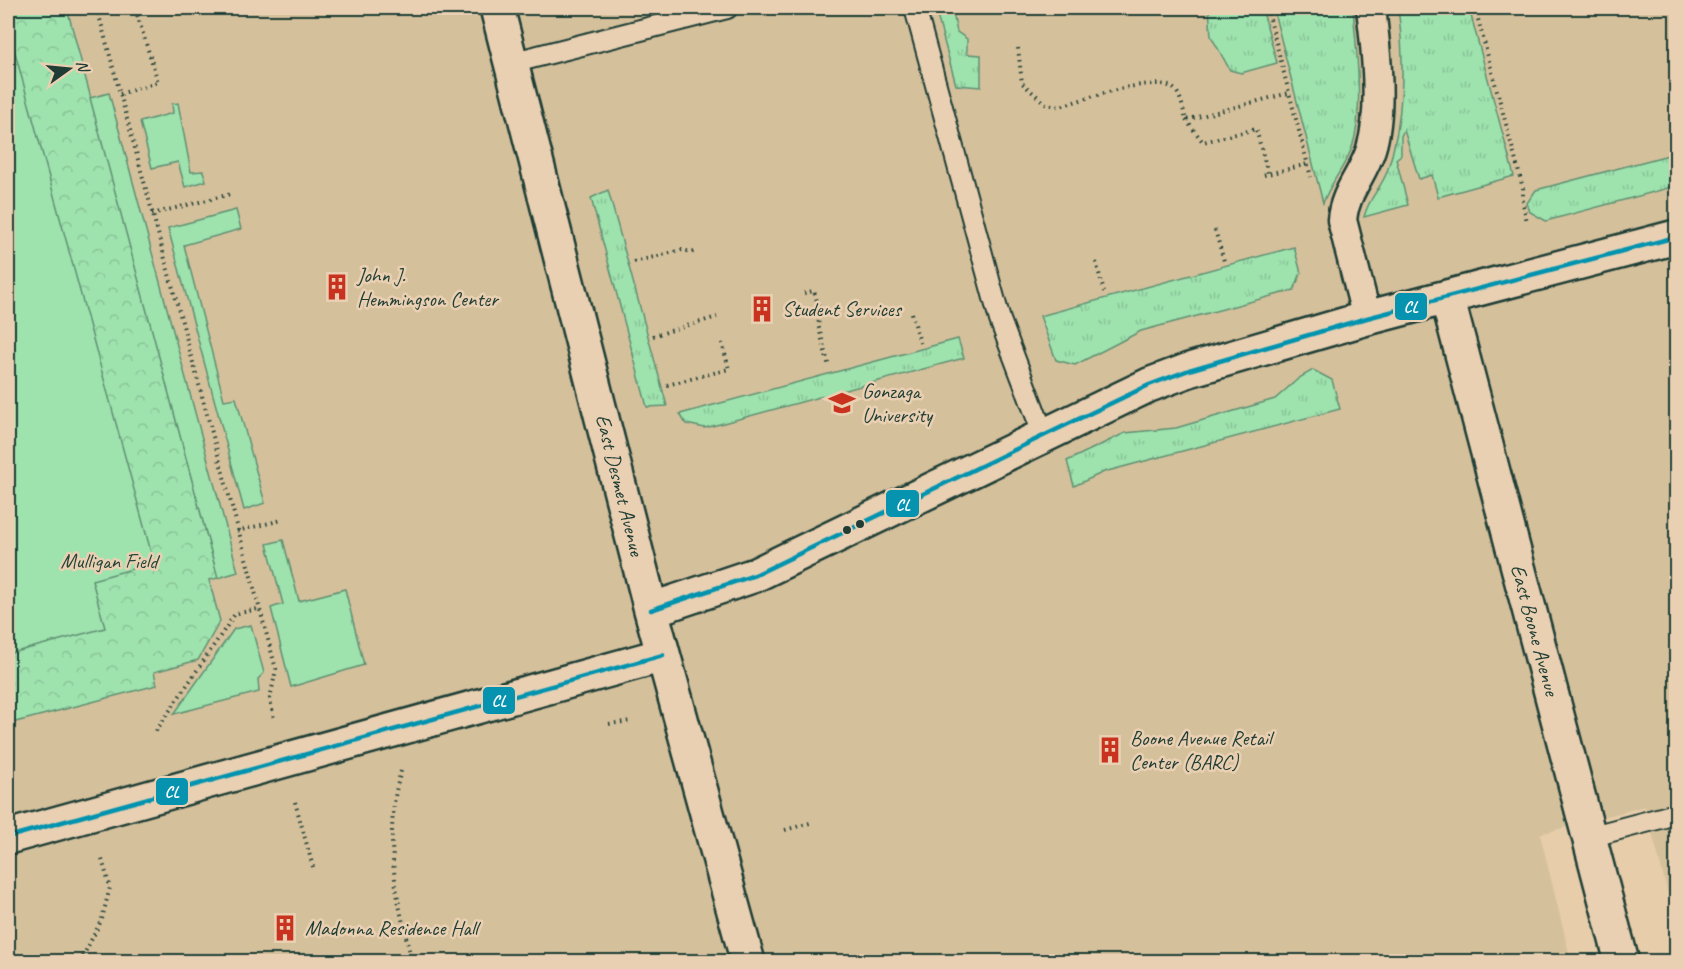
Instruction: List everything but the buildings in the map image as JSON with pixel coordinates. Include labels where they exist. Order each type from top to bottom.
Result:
[{"type":"street","name":"East Desmet Avenue","points":[[497,8],[651,610],[748,962]]},
{"type":"street","points":[[1367,318],[1342,220],[1343,204],[1361,174],[1371,148],[1377,60],[1371,8]]},
{"type":"street","points":[[651,610],[755,575],[1149,385],[1189,370],[1367,318],[1677,237]]},
{"type":"street","name":"East Boone Avenue","points":[[1447,297],[1622,962]]},
{"type":"street","points":[[8,837],[663,655]]},
{"type":"lane","points":[[512,63],[727,8]]},
{"type":"lane","points":[[915,8],[1000,320],[1044,436]]},
{"type":"lane","points":[[1589,837],[1677,814]]},
{"type":"path","points":[[97,8],[276,669],[270,699],[284,760]]},
{"type":"path","points":[[120,94],[158,82],[135,8]]},
{"type":"path","points":[[1267,8],[1314,187]]},
{"type":"path","points":[[1475,8],[1523,188],[1522,204],[1527,222]]},
{"type":"path","points":[[1018,48],[1022,83],[1046,104],[1060,106],[1147,83],[1163,84],[1173,88],[1178,94],[1186,120],[1203,142],[1256,129],[1266,174],[1308,164]]},
{"type":"path","points":[[1186,120],[1289,93]]},
{"type":"path","points":[[152,214],[231,194]]},
{"type":"path","points":[[1215,230],[1224,261]]},
{"type":"path","points":[[634,262],[682,249],[697,253]]},
{"type":"path","points":[[1096,262],[1104,292]]},
{"type":"path","points":[[804,293],[814,291],[821,314],[818,324],[829,367]]},
{"type":"path","points":[[912,313],[920,343]]},
{"type":"path","points":[[653,336],[717,317]]},
{"type":"path","points":[[668,386],[729,369],[723,343]]},
{"type":"path","points":[[237,531],[282,519]]},
{"type":"path","points":[[156,732],[236,614],[258,609]]},
{"type":"path","points":[[609,724],[631,721]]},
{"type":"path","points":[[402,768],[393,798],[393,852],[396,898],[410,953]]},
{"type":"path","points":[[295,802],[313,867]]},
{"type":"path","points":[[785,830],[810,823]]},
{"type":"path","points":[[83,962],[82,958],[102,919],[110,887],[101,855]]},
{"type":"shaded area","name":"Gonzaga University","points":[[8,8],[1676,8],[1676,924],[1645,806],[1540,834],[1571,961],[8,961]]},
{"type":"green space","name":"Mulligan Field","points":[[8,8],[67,8],[218,578],[209,580],[220,621],[198,660],[154,672],[157,685],[8,724]]},
{"type":"green space","points":[[935,8],[952,8],[957,32],[967,39],[967,54],[981,55],[981,87],[956,85]]},
{"type":"green space","points":[[1209,8],[1262,8],[1277,63],[1241,73],[1230,70],[1211,36]]},
{"type":"green space","points":[[1273,8],[1353,8],[1359,100],[1358,118],[1351,150],[1323,203]]},
{"type":"green space","points":[[1398,8],[1469,8],[1514,176],[1438,197],[1432,175],[1419,179],[1404,130],[1401,136],[1401,155],[1396,159],[1408,205],[1364,217],[1368,205],[1387,172],[1397,132],[1402,90],[1402,48]]},
{"type":"green space","points":[[8,27],[154,563],[92,580],[105,628],[8,654]]},
{"type":"green space","points":[[109,93],[238,572],[218,578],[90,98]]},
{"type":"green space","points":[[178,103],[191,172],[203,171],[206,181],[185,187],[178,162],[152,168],[140,122],[173,113],[172,104]]},
{"type":"green space","points":[[1676,153],[1676,186],[1546,221],[1530,212],[1527,203],[1536,190]]},
{"type":"green space","points":[[608,190],[667,406],[647,407],[591,198]]},
{"type":"green space","points":[[236,210],[241,229],[184,245],[224,400],[236,398],[265,503],[244,510],[168,228]]},
{"type":"green space","points":[[1294,247],[1301,273],[1294,290],[1141,331],[1075,365],[1056,360],[1040,316]]},
{"type":"green space","points":[[958,339],[964,358],[705,428],[686,424],[680,414]]},
{"type":"green space","points":[[1313,370],[1332,380],[1340,409],[1104,472],[1074,486],[1067,461],[1125,433],[1176,428],[1275,399],[1299,378]]},
{"type":"green space","points":[[283,540],[299,601],[345,589],[364,665],[291,687],[271,608],[283,604],[267,544]]},
{"type":"green space","points":[[251,625],[264,673],[258,679],[259,692],[174,714],[234,629]]},
{"type":"transit line","name":"CL","points":[[651,610],[755,575],[1149,385],[1189,370],[1367,318],[1676,237]]},
{"type":"transit line","name":"CL","points":[[8,837],[663,655]]},
{"type":"place","name":"John J. Hemmingson Center","points":[[337,287]]},
{"type":"place","name":"Student Services","points":[[762,309]]},
{"type":"place","name":"Gonzaga University","points":[[842,403]]},
{"type":"place","name":"Boone Avenue Retail Center (BARC)","points":[[1110,750]]},
{"type":"place","name":"Madonna Residence Hall","points":[[285,928]]}]
